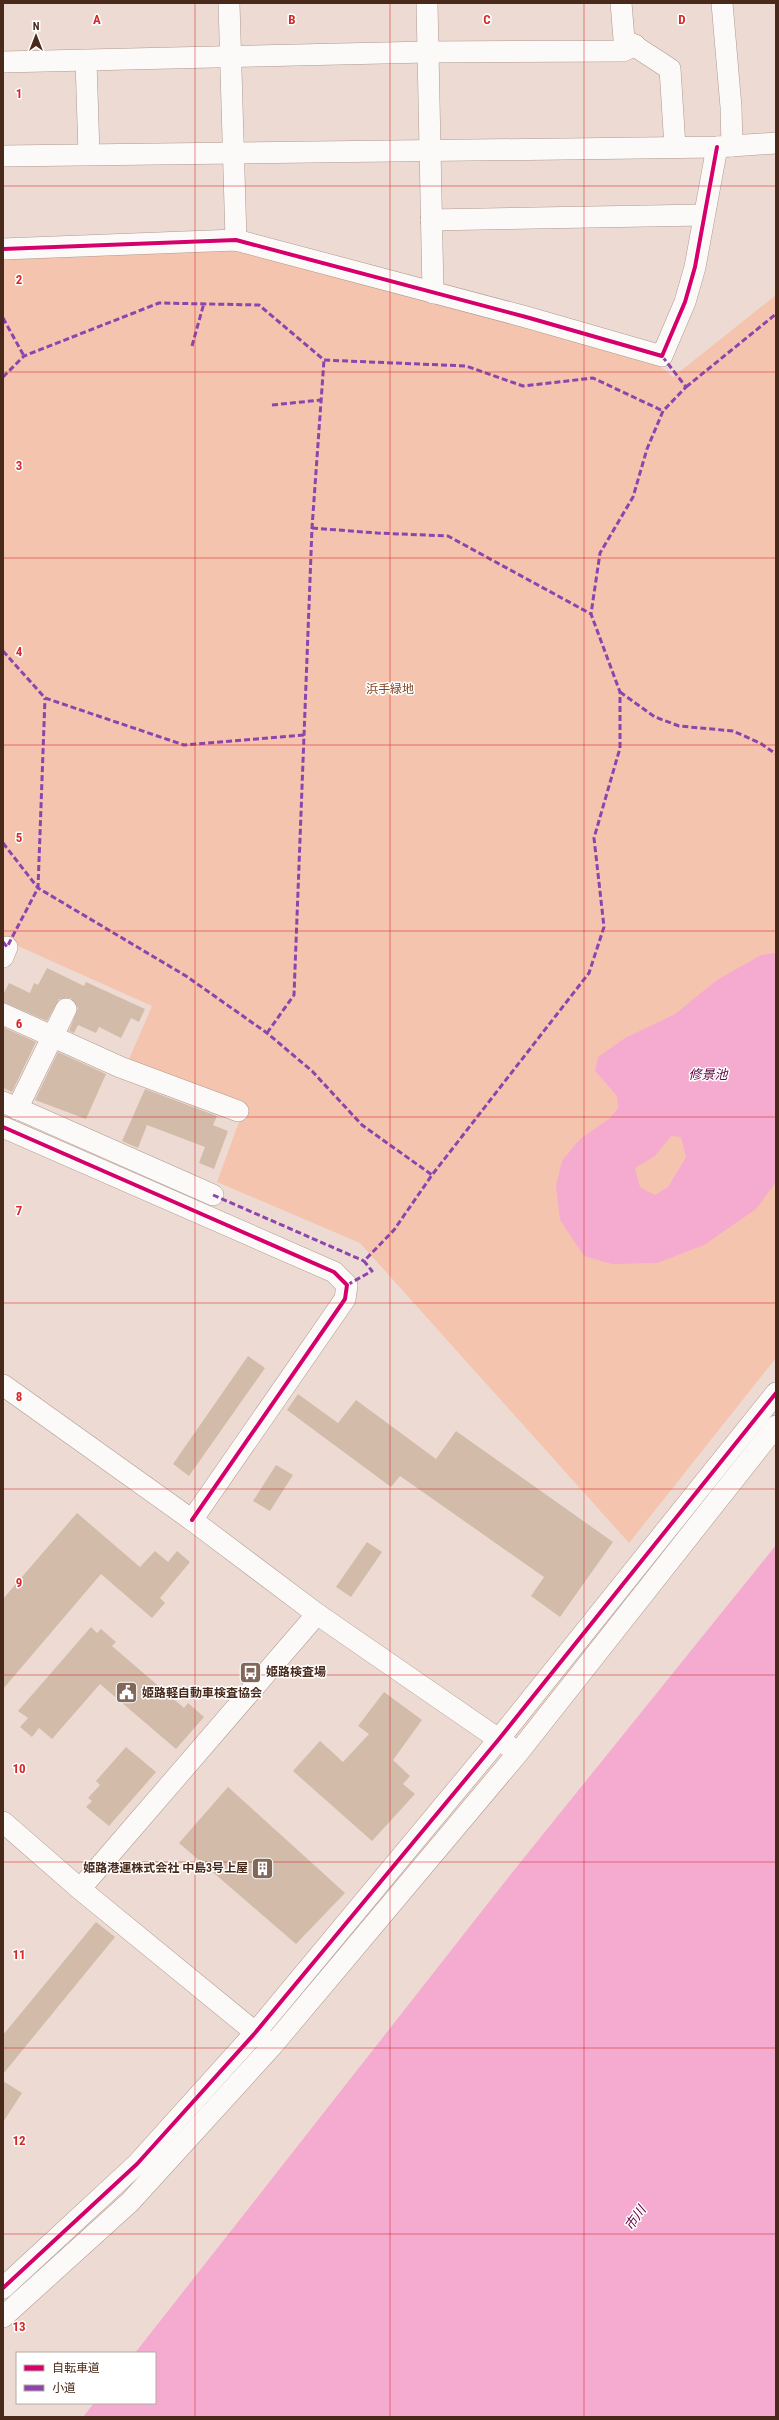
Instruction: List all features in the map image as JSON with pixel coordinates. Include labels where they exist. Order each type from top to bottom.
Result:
[{"type":"street","points":[[229,3],[236,240]]},
{"type":"street","points":[[427,3],[433,293]]},
{"type":"street","points":[[621,3],[624,38],[670,69],[675,147]]},
{"type":"street","points":[[3,249],[236,240],[662,356],[685,302],[695,267],[704,215],[724,147],[728,71],[722,3]]},
{"type":"street","points":[[3,62],[428,52],[623,51],[635,46]]},
{"type":"street","points":[[86,61],[89,154]]},
{"type":"street","points":[[3,156],[233,151],[724,147],[776,143]]},
{"type":"street","points":[[431,220],[704,215]]},
{"type":"street","points":[[66,1009],[53,1036],[10,1106],[213,1195]]},
{"type":"street","points":[[3,1014],[120,1067],[238,1111]]},
{"type":"street","points":[[3,1127],[334,1272],[347,1285],[345,1299],[192,1520]]},
{"type":"street","points":[[3,1385],[192,1520],[317,1614],[518,1753]]},
{"type":"street","points":[[3,2288],[137,2164],[255,2033],[499,1739],[776,1394]]},
{"type":"street","points":[[3,2317],[130,2202],[272,2046],[518,1753],[776,1426]]},
{"type":"street","points":[[80,1889],[317,1614]]},
{"type":"street","points":[[3,1822],[80,1889],[272,2046]]},
{"type":"green space","name":"浜手緑地","points":[[242,249],[653,360],[673,377],[776,295],[776,1358],[629,1543],[360,1243],[217,1182],[244,1108],[127,1064],[152,1006],[9,942],[3,935],[3,255]]},
{"type":"water","name":"修景池","points":[[776,953],[776,1182],[756,1209],[704,1245],[657,1263],[612,1264],[584,1256],[560,1220],[556,1186],[562,1161],[580,1139],[610,1118],[618,1108],[617,1096],[595,1071],[598,1057],[625,1038],[675,1014],[717,980],[761,955]],"holes":[[[671,1136],[681,1137],[686,1157],[668,1187],[655,1195],[640,1187],[635,1168],[655,1156]]]},
{"type":"water","name":"市川","points":[[776,1545],[776,2417],[83,2417],[93,2404],[156,2404],[156,2352],[136,2352],[515,1869]]},
{"type":"building","points":[[47,968],[84,986],[86,982],[145,1009],[139,1022],[131,1018],[121,1038],[99,1027],[96,1033],[78,1025],[74,1033],[69,1031],[78,1008],[71,998],[59,999],[47,1021],[3,1002],[3,995],[9,983],[30,993],[34,983],[38,985]]},
{"type":"building","points":[[3,1027],[36,1042],[12,1092],[3,1088]]},
{"type":"building","points":[[58,1052],[106,1074],[86,1119],[35,1100]]},
{"type":"building","points":[[145,1089],[217,1116],[213,1125],[228,1131],[214,1169],[199,1163],[205,1147],[147,1125],[138,1148],[122,1141]]},
{"type":"building","points":[[248,1356],[265,1368],[189,1476],[173,1464]]},
{"type":"building","points":[[298,1394],[338,1423],[356,1400],[436,1459],[456,1431],[613,1542],[560,1617],[531,1596],[544,1577],[400,1476],[391,1487],[287,1410]]},
{"type":"building","points":[[276,1465],[293,1475],[270,1511],[253,1501]]},
{"type":"building","points":[[77,1513],[140,1567],[155,1551],[168,1562],[177,1551],[190,1562],[160,1598],[165,1603],[152,1618],[101,1574],[3,1689],[3,1599]]},
{"type":"building","points":[[367,1542],[382,1552],[351,1597],[336,1587]]},
{"type":"building","points":[[91,1627],[97,1633],[101,1629],[116,1642],[112,1646],[184,1708],[188,1703],[204,1717],[176,1749],[100,1684],[52,1739],[39,1728],[32,1737],[20,1727],[28,1718],[18,1711]]},
{"type":"building","points":[[384,1692],[422,1720],[393,1760],[410,1776],[403,1784],[415,1794],[372,1841],[293,1771],[320,1741],[343,1762],[369,1734],[358,1726]]},
{"type":"building","points":[[126,1747],[156,1772],[109,1826],[86,1807],[92,1801],[88,1798],[100,1785],[96,1781]]},
{"type":"building","name":"姫路港運株式会社 中島3号上屋","points":[[228,1787],[345,1893],[296,1944],[179,1843]]},
{"type":"building","points":[[96,1922],[115,1937],[3,2074],[3,2035]]},
{"type":"building","points":[[3,2081],[22,2093],[3,2122]]},
{"type":"marked path","points":[[3,377],[24,356],[159,303],[259,305],[324,360],[466,366],[523,386],[593,378],[663,411]]},
{"type":"marked path","points":[[192,346],[204,303]]},
{"type":"marked path","points":[[686,387],[776,314]]},
{"type":"marked path","points":[[3,318],[24,356]]},
{"type":"marked path","points":[[347,1285],[372,1271],[364,1261],[394,1230],[432,1175],[589,973],[604,927],[594,838],[620,748],[620,692],[591,614],[600,553],[633,497],[647,449],[663,411],[686,387],[662,356]]},
{"type":"marked path","points":[[267,1033],[294,995],[312,528],[324,360]]},
{"type":"marked path","points":[[272,405],[321,400]]},
{"type":"marked path","points":[[312,528],[448,536],[591,614]]},
{"type":"marked path","points":[[3,651],[45,698],[184,745],[304,735]]},
{"type":"marked path","points":[[620,692],[655,717],[679,726],[733,731],[760,743],[776,754]]},
{"type":"marked path","points":[[3,942],[7,947],[38,888],[45,698]]},
{"type":"marked path","points":[[3,843],[38,888],[186,976],[267,1033],[312,1071],[362,1125],[432,1175]]},
{"type":"marked path","points":[[213,1195],[364,1261]]},
{"type":"cycle path","points":[[3,249],[236,240],[526,317],[662,356],[685,302],[695,267],[717,147]]},
{"type":"cycle path","points":[[3,1127],[334,1272],[347,1285],[345,1299],[192,1520]]},
{"type":"cycle path","points":[[3,2288],[137,2164],[255,2033],[499,1739],[776,1393]]},
{"type":"place","name":"姫路検査場","points":[[250,1672]]},
{"type":"place","name":"姫路軽自動車検査協会","points":[[127,1693]]},
{"type":"place","name":"姫路港運株式会社 中島3号上屋","points":[[263,1868]]}]
